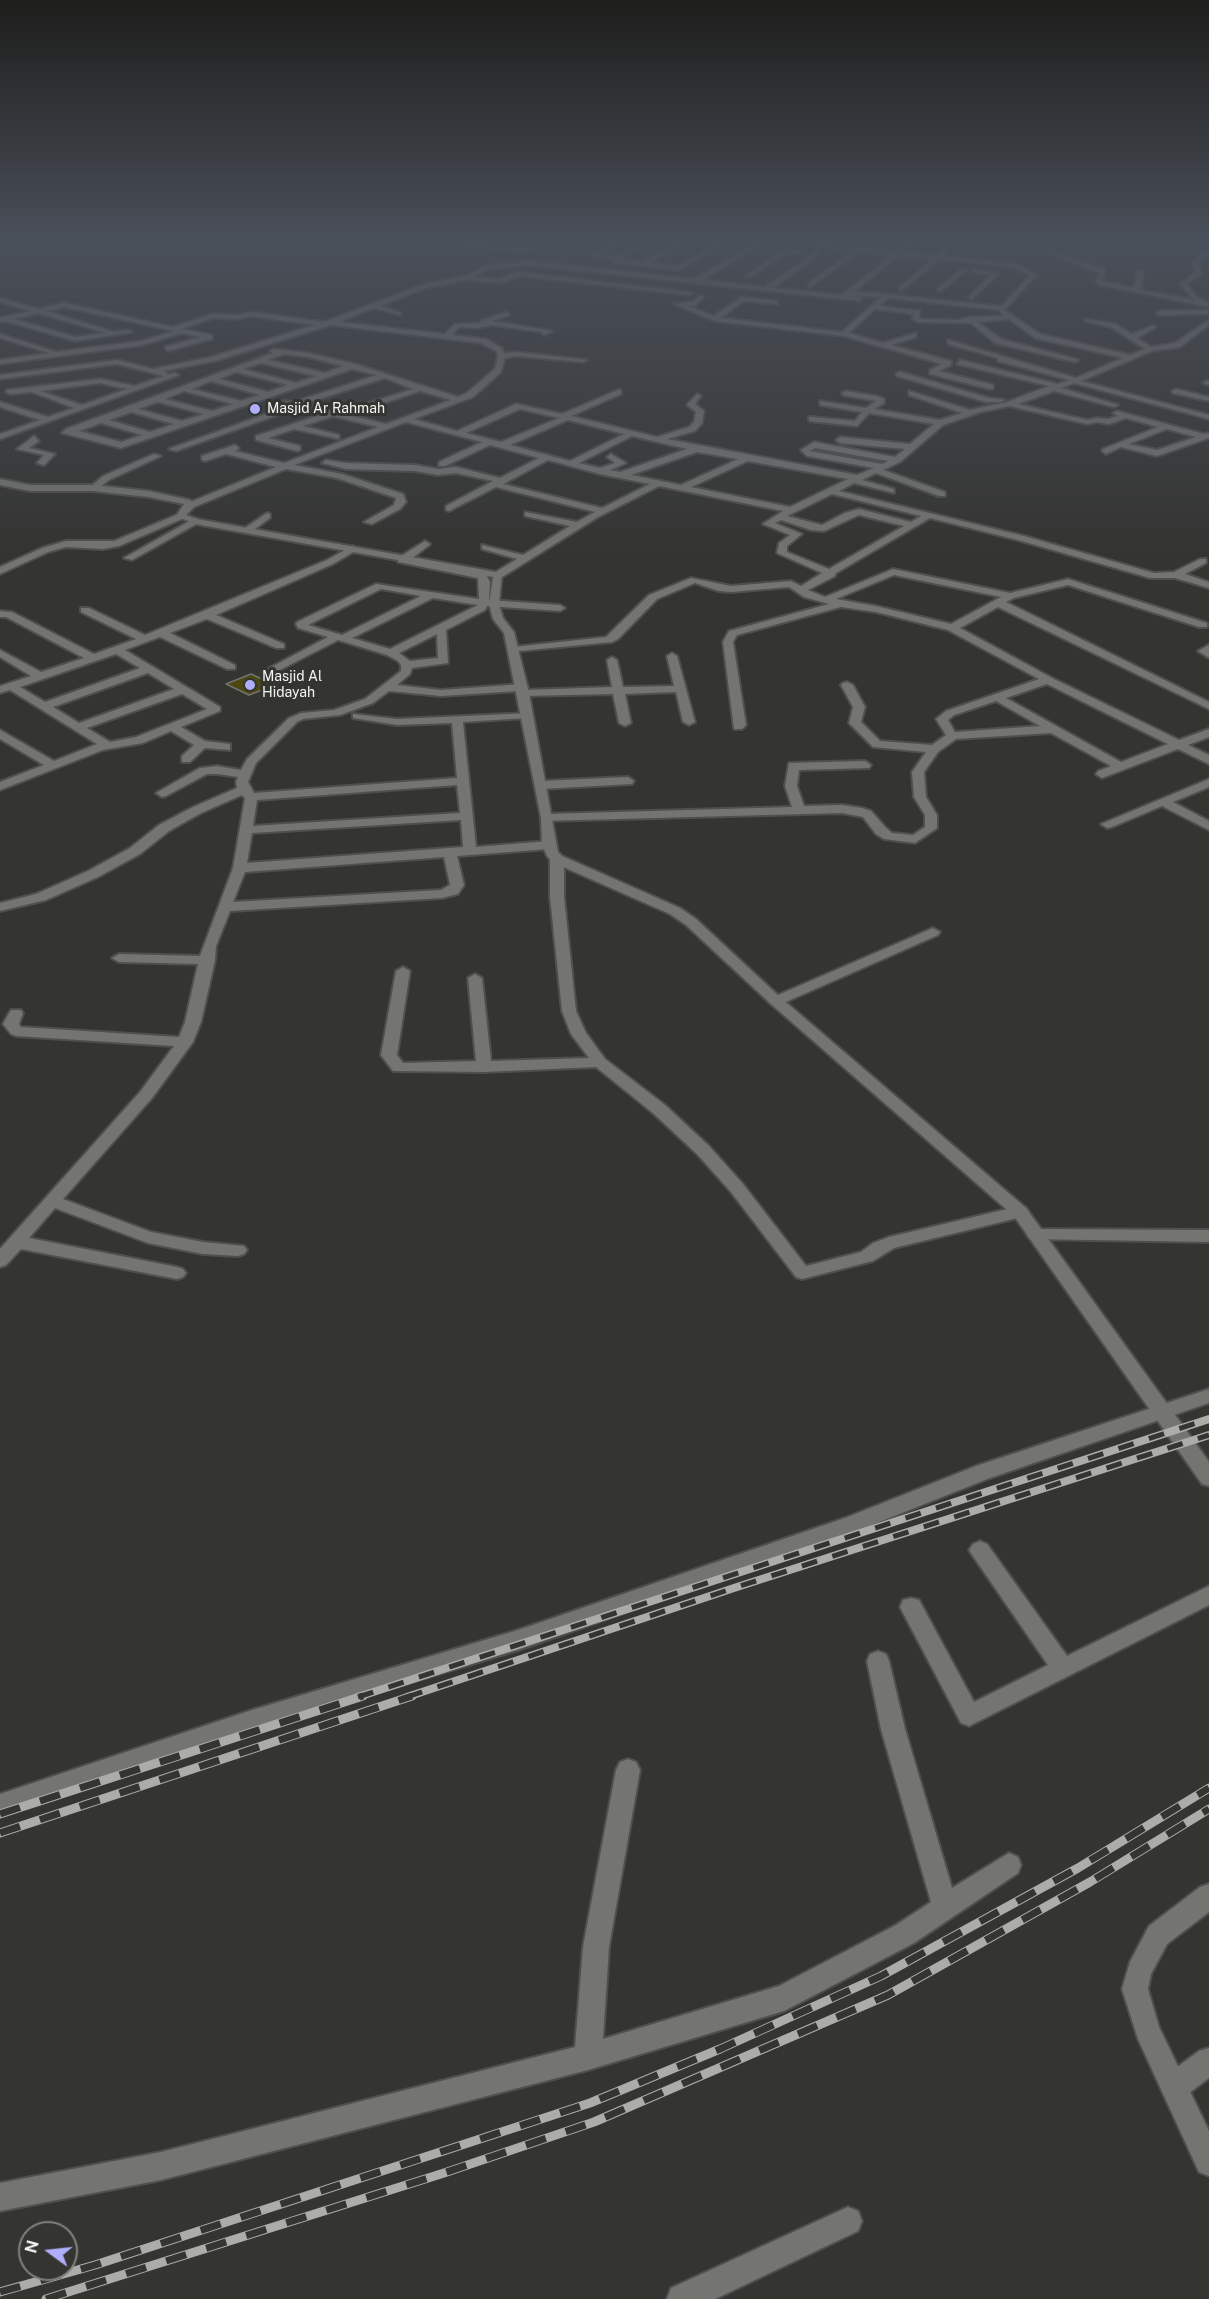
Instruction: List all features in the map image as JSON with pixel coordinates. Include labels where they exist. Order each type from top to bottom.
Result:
[{"type":"street","points":[[32,346],[56,354],[68,368]]},
{"type":"street","points":[[3,360],[112,346]]},
{"type":"street","points":[[158,346],[208,360]]},
{"type":"street","points":[[168,349],[178,346]]},
{"type":"street","points":[[0,437],[136,389],[208,360],[254,346]]},
{"type":"street","points":[[493,346],[502,356],[540,356],[583,360]]},
{"type":"street","points":[[874,353],[886,346]]},
{"type":"street","points":[[887,346],[949,364],[934,372],[990,387]]},
{"type":"street","points":[[966,346],[1003,357],[1032,350]]},
{"type":"street","points":[[1018,346],[1075,360]]},
{"type":"street","points":[[1083,346],[1129,357]]},
{"type":"street","points":[[1146,346],[1150,349]]},
{"type":"street","points":[[832,574],[782,553],[782,545],[797,534],[768,524],[791,510],[897,460],[940,423],[969,413],[1009,404],[1150,349],[1168,346]]},
{"type":"street","points":[[916,354],[935,348]]},
{"type":"street","points":[[540,356],[558,349]]},
{"type":"street","points":[[270,350],[308,355],[352,366],[458,399]]},
{"type":"street","points":[[283,352],[66,433],[121,445],[352,366]]},
{"type":"street","points":[[181,516],[183,510],[191,505],[474,393],[498,370],[502,356]]},
{"type":"street","points":[[1003,357],[1000,359],[1209,417]]},
{"type":"street","points":[[154,370],[208,360]]},
{"type":"street","points":[[261,361],[325,376]]},
{"type":"street","points":[[0,377],[117,362],[170,376]]},
{"type":"street","points":[[960,362],[1054,387],[1126,415],[1206,436]]},
{"type":"street","points":[[236,370],[297,385]]},
{"type":"street","points":[[900,374],[989,400],[1008,398],[1019,400]]},
{"type":"street","points":[[173,449],[385,375]]},
{"type":"street","points":[[211,379],[296,405],[388,427]]},
{"type":"street","points":[[10,392],[105,381],[136,389]]},
{"type":"street","points":[[364,381],[410,391]]},
{"type":"street","points":[[77,384],[118,395]]},
{"type":"street","points":[[33,389],[82,408]]},
{"type":"street","points":[[184,389],[241,404]]},
{"type":"street","points":[[297,448],[260,438],[420,389]]},
{"type":"street","points":[[1176,391],[1209,399]]},
{"type":"street","points":[[332,392],[375,403]]},
{"type":"street","points":[[502,445],[618,392]]},
{"type":"street","points":[[812,419],[857,424],[880,400],[846,393]]},
{"type":"street","points":[[912,393],[969,413]]},
{"type":"street","points":[[658,440],[692,429],[699,423],[700,411],[691,405],[697,396]]},
{"type":"street","points":[[157,399],[213,414]]},
{"type":"street","points":[[823,403],[940,423]]},
{"type":"street","points":[[0,404],[48,420]]},
{"type":"street","points":[[1009,404],[1087,422],[1097,420],[1109,422],[1126,415]]},
{"type":"street","points":[[457,434],[519,406],[696,449],[855,479],[891,491]]},
{"type":"street","points":[[130,409],[183,424]]},
{"type":"street","points":[[100,420],[151,435]]},
{"type":"street","points":[[407,420],[618,476],[684,487],[791,510]]},
{"type":"street","points":[[1106,451],[1167,426]]},
{"type":"street","points":[[294,427],[336,437]]},
{"type":"street","points":[[0,428],[13,432]]},
{"type":"street","points":[[572,463],[632,433]]},
{"type":"street","points":[[887,434],[921,440]]},
{"type":"street","points":[[1119,444],[1157,453],[1206,436]]},
{"type":"street","points":[[34,439],[35,441],[21,449],[51,454],[41,463]]},
{"type":"street","points":[[831,448],[836,441],[840,440],[914,447]]},
{"type":"street","points":[[442,464],[489,442]]},
{"type":"street","points":[[205,458],[243,445]]},
{"type":"street","points":[[897,460],[812,445],[805,451],[880,469],[942,494]]},
{"type":"street","points":[[618,476],[696,449]]},
{"type":"street","points":[[226,451],[285,466],[339,476],[400,496],[401,502],[398,507],[369,522]]},
{"type":"street","points":[[93,488],[106,478],[157,456]]},
{"type":"street","points":[[449,508],[547,457]]},
{"type":"street","points":[[600,471],[622,463],[611,457]]},
{"type":"street","points":[[305,458],[346,466],[415,468],[438,472],[456,470],[604,511]]},
{"type":"street","points":[[684,487],[745,459]]},
{"type":"street","points":[[724,469],[740,473]]},
{"type":"street","points":[[786,473],[841,486]]},
{"type":"street","points":[[225,478],[248,483]]},
{"type":"street","points":[[2,484],[44,489],[93,488],[149,494],[191,505]]},
{"type":"street","points":[[0,571],[45,549],[66,543],[103,546],[116,544],[181,516],[195,521],[349,551],[406,558],[498,575],[578,525],[656,484]]},
{"type":"street","points":[[830,491],[1021,538],[1154,576],[1176,575],[1209,585]]},
{"type":"street","points":[[781,518],[811,527],[824,528],[848,515],[859,512],[908,524]]},
{"type":"street","points":[[528,514],[578,525]]},
{"type":"street","points":[[248,530],[267,516]]},
{"type":"street","points":[[799,591],[832,574],[928,516]]},
{"type":"street","points":[[129,558],[195,521]]},
{"type":"street","points":[[406,558],[425,544]]},
{"type":"street","points":[[485,547],[526,559]]},
{"type":"street","points":[[6,688],[117,650],[207,615],[349,551]]},
{"type":"street","points":[[381,557],[482,576],[489,603],[508,633],[523,690],[547,818],[549,845],[557,859],[557,897],[570,1011],[579,1034],[600,1062],[703,1150],[737,1188],[802,1273],[867,1257],[879,1246],[889,1243],[1020,1212]]},
{"type":"street","points":[[1176,575],[1203,561]]},
{"type":"street","points":[[826,600],[892,572],[1011,596]]},
{"type":"street","points":[[391,653],[489,603],[498,575]]},
{"type":"street","points":[[513,650],[608,640],[614,637],[653,597],[694,580],[731,589],[791,584],[799,591],[826,600],[876,609],[952,628],[1048,680],[1209,759]]},
{"type":"street","points":[[952,628],[1011,596],[1051,585],[1073,583],[1207,625]]},
{"type":"street","points":[[0,1261],[146,1095],[185,1042],[194,1022],[209,946],[240,868],[246,830],[248,793],[242,782],[251,762],[294,720],[301,716],[345,710],[369,701],[406,672],[407,665],[402,658],[391,653],[300,625],[380,586],[489,603],[560,608]]},
{"type":"street","points":[[268,672],[433,594]]},
{"type":"street","points":[[999,603],[1209,706]]},
{"type":"street","points":[[738,727],[740,725],[728,642],[733,633],[841,604]]},
{"type":"street","points":[[85,610],[144,639]]},
{"type":"street","points":[[0,614],[8,614],[28,623],[93,658]]},
{"type":"street","points":[[207,615],[280,646]]},
{"type":"street","points":[[407,665],[444,662],[442,632],[437,630]]},
{"type":"street","points":[[160,633],[231,667]]},
{"type":"street","points":[[1209,648],[1203,651],[1209,655]]},
{"type":"street","points":[[0,786],[105,747],[139,740],[173,728],[216,709],[117,650]]},
{"type":"street","points":[[0,653],[40,676]]},
{"type":"street","points":[[672,656],[689,722]]},
{"type":"street","points":[[612,660],[625,723]]},
{"type":"street","points":[[45,706],[149,669]]},
{"type":"street","points":[[952,736],[942,719],[953,711],[1048,680]]},
{"type":"street","points":[[847,685],[859,706],[855,723],[877,744],[934,749]]},
{"type":"street","points":[[387,687],[441,693],[523,690],[618,692],[681,689]]},
{"type":"street","points":[[6,688],[45,706],[105,744],[105,747]]},
{"type":"street","points":[[79,727],[185,690]]},
{"type":"street","points":[[996,698],[1056,729],[1119,766]]},
{"type":"street","points":[[357,716],[397,722],[527,715]]},
{"type":"street","points":[[457,718],[470,851]]},
{"type":"street","points":[[173,728],[202,744],[226,747]]},
{"type":"street","points":[[547,818],[799,809],[858,811],[867,814],[881,831],[889,836],[915,839],[931,828],[932,815],[920,797],[918,772],[934,749],[952,736],[1056,729]]},
{"type":"street","points":[[1102,774],[1209,733]]},
{"type":"street","points":[[0,734],[54,766]]},
{"type":"street","points":[[186,759],[202,744]]},
{"type":"street","points":[[799,809],[791,786],[793,766],[865,765]]},
{"type":"street","points":[[162,794],[204,771],[217,770],[244,774]]},
{"type":"street","points":[[0,907],[41,897],[93,874],[135,851],[164,828],[197,810],[248,793],[464,781]]},
{"type":"street","points":[[541,785],[628,781]]},
{"type":"street","points":[[1107,824],[1209,783]]},
{"type":"street","points":[[1164,802],[1209,826]]},
{"type":"street","points":[[246,830],[467,816]]},
{"type":"street","points":[[240,868],[549,845]]},
{"type":"street","points":[[225,907],[442,894],[453,891],[457,885],[450,854]]},
{"type":"street","points":[[557,859],[675,911],[691,922],[776,1002],[1020,1212],[1209,1478]]},
{"type":"street","points":[[776,1002],[933,932]]},
{"type":"street","points":[[119,958],[208,960]]},
{"type":"street","points":[[403,971],[389,1055],[392,1062],[399,1068],[600,1062]]},
{"type":"street","points":[[475,978],[484,1067]]},
{"type":"street","points":[[16,1012],[11,1024],[16,1031],[185,1042]]},
{"type":"street","points":[[53,1201],[148,1237],[203,1248],[238,1250]]},
{"type":"street","points":[[1036,1235],[1209,1236]]},
{"type":"street","points":[[18,1242],[177,1273]]},
{"type":"street","points":[[0,1805],[252,1720],[518,1640],[852,1524],[983,1472],[1209,1396]]},
{"type":"street","points":[[980,1550],[1064,1669]]},
{"type":"street","points":[[911,1607],[969,1716],[1209,1595]]},
{"type":"street","points":[[878,1661],[893,1729],[945,1908]]},
{"type":"street","points":[[588,2057],[596,1947],[628,1770]]},
{"type":"street","points":[[0,2197],[161,2166],[588,2057],[784,1998],[905,1934],[1009,1865]]},
{"type":"street","points":[[1209,1896],[1158,1935],[1139,1971],[1135,1989],[1148,2030],[1209,2162]]},
{"type":"street","points":[[1175,2086],[1209,2061]]},
{"type":"street","points":[[682,2299],[715,2292],[848,2221]]},
{"type":"building","name":"Masjid Al Hidayah","points":[[251,674],[275,685],[249,695],[226,684]]},
{"type":"railway","points":[[358,1697],[1209,1419]]},
{"type":"railway","points":[[407,1697],[737,1587],[1209,1435]]},
{"type":"railway","points":[[0,1814],[363,1696]]},
{"type":"railway","points":[[0,1833],[412,1696]]},
{"type":"railway","points":[[0,2292],[95,2265],[590,2103],[720,2049],[881,1976],[1078,1868],[1209,1788]]},
{"type":"railway","points":[[46,2299],[444,2173],[594,2122],[888,1995],[1090,1882],[1209,1809]]},
{"type":"place","name":"Masjid Ar Rahmah","points":[[255,409]]},
{"type":"place","name":"Masjid Al Hidayah","points":[[250,685]]}]
